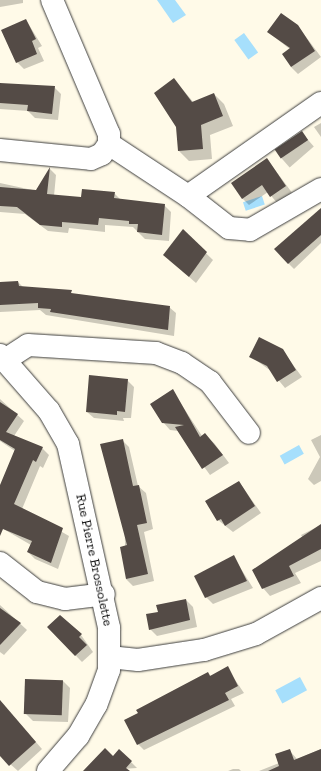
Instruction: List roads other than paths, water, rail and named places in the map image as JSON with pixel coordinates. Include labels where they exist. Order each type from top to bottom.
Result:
[{"type":"street","points":[[0,150],[91,159],[102,154],[109,144],[109,134],[52,0]]},
{"type":"street","points":[[188,196],[321,102]]},
{"type":"street","points":[[109,144],[188,196],[229,228],[250,230],[321,188]]},
{"type":"street","points":[[2,358],[28,345],[156,353],[182,363],[210,382],[249,433]]},
{"type":"street","name":"Rue Pierre Brossolette","points":[[2,358],[49,411],[68,444],[104,594],[109,670],[96,705],[78,736],[48,771]]},
{"type":"street","points":[[0,563],[38,592],[65,599],[104,594]]},
{"type":"street","points":[[109,657],[138,660],[204,650],[256,634],[321,598]]},
{"type":"water","points":[[157,0],[175,0],[186,15],[173,23]]},
{"type":"water","points":[[244,33],[258,52],[248,59],[234,40]]},
{"type":"water","points":[[262,196],[265,205],[246,211],[243,202]]},
{"type":"water","points":[[299,445],[304,454],[285,464],[280,456]]},
{"type":"water","points":[[300,677],[307,690],[282,703],[275,690]]}]
